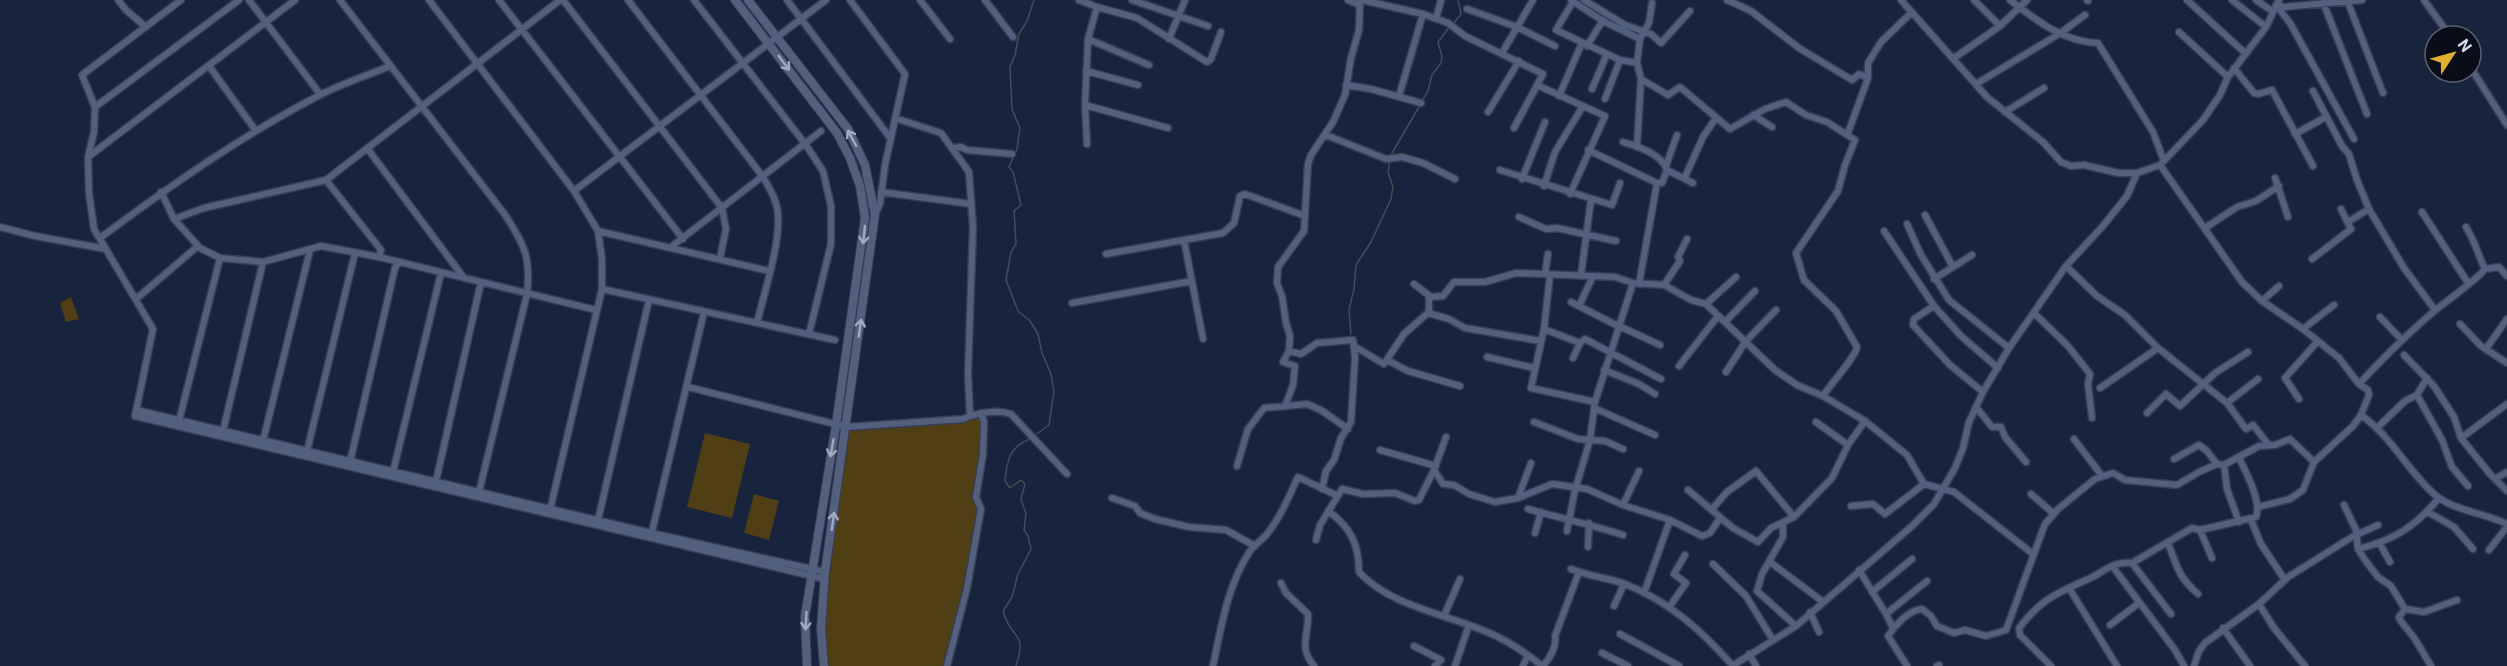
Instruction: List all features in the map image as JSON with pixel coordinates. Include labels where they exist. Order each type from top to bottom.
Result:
[{"type":"street","points":[[118,0],[146,27]]},
{"type":"street","points":[[135,413],[153,329],[94,229],[89,193],[88,157],[94,132],[95,107],[82,75],[181,0]]},
{"type":"street","points":[[95,107],[239,0]]},
{"type":"street","points":[[88,157],[295,0]]},
{"type":"street","points":[[340,0],[506,216],[524,245],[530,274],[527,294],[479,492]]},
{"type":"street","points":[[429,0],[574,192],[598,231],[603,259],[602,289],[550,511]]},
{"type":"street","points":[[499,0],[683,238]]},
{"type":"street","points":[[174,219],[204,208],[326,180],[477,62],[562,0],[722,208],[726,229],[720,258]]},
{"type":"street","points":[[628,0],[763,177],[772,193],[778,215],[776,239],[757,323]]},
{"type":"street","points":[[694,0],[806,145],[823,171],[831,206],[831,244],[809,334]]},
{"type":"street","points":[[735,0],[837,133],[850,158],[860,186],[865,218],[836,425],[805,616],[807,666]]},
{"type":"street","points":[[748,0],[848,129],[865,165],[875,215]]},
{"type":"street","points":[[787,0],[891,139]]},
{"type":"street","points":[[574,192],[826,0]]},
{"type":"street","points":[[824,666],[821,629],[825,575],[875,215],[905,74],[850,0]]},
{"type":"street","points":[[920,0],[950,39]]},
{"type":"street","points":[[985,0],[1013,37]]},
{"type":"street","points":[[1079,0],[1137,18],[1207,62],[1211,59],[1221,32]]},
{"type":"street","points":[[1132,0],[1208,26]]},
{"type":"street","points":[[1169,39],[1185,0]]},
{"type":"street","points":[[1348,0],[1386,3],[1423,14],[1543,74],[1514,128]]},
{"type":"street","points":[[1436,19],[1441,0]]},
{"type":"street","points":[[1502,53],[1533,0]]},
{"type":"street","points":[[1637,63],[1620,60],[1556,30],[1573,0],[1640,39]]},
{"type":"street","points":[[1584,0],[1604,19],[1644,32],[1662,42],[1690,11]]},
{"type":"street","points":[[1727,0],[1750,11],[1799,48],[1852,80],[1859,74],[1868,78]]},
{"type":"street","points":[[1974,0],[2000,26]]},
{"type":"street","points":[[2010,0],[2059,34],[2098,43],[2153,132],[2162,163],[2242,282],[2262,301],[2303,329],[2339,358],[2360,384],[2368,390],[2369,395],[2361,416],[2314,462],[2303,490],[2290,499],[2258,507]]},
{"type":"street","points":[[1954,58],[2000,26],[2027,0]]},
{"type":"street","points":[[2187,0],[2245,53]]},
{"type":"street","points":[[2232,0],[2266,27]]},
{"type":"street","points":[[2256,0],[2277,3],[2284,7],[2362,0]]},
{"type":"street","points":[[2347,0],[2383,93]]},
{"type":"street","points":[[2424,0],[2441,24]]},
{"type":"street","points":[[253,1],[320,94]]},
{"type":"street","points":[[1637,147],[1641,79],[1637,63],[1640,39],[1649,23],[1650,1]]},
{"type":"street","points":[[1902,1],[1976,84],[2043,142],[2061,162],[2071,166],[2084,165],[2118,172],[2137,173],[2162,163],[2203,120],[2220,95],[2234,68],[2266,27],[2277,3]]},
{"type":"street","points":[[1285,406],[1293,385],[1295,366],[1283,362],[1289,351],[1290,336],[1282,296],[1277,284],[1278,267],[1304,231],[1308,164],[1311,155],[1326,135],[1345,95],[1359,30],[1361,2]]},
{"type":"street","points":[[2323,2],[2367,114]]},
{"type":"street","points":[[2277,3],[2354,139]]},
{"type":"street","points":[[1087,144],[1085,105],[1088,39],[1097,7]]},
{"type":"street","points":[[1467,9],[1517,27],[1555,46]]},
{"type":"street","points":[[1848,133],[1868,78],[1868,63],[1881,42],[1911,13]]},
{"type":"street","points":[[1399,96],[1423,14]]},
{"type":"street","points":[[1976,84],[2059,34],[2085,15]]},
{"type":"street","points":[[1559,96],[1584,44],[1604,19]]},
{"type":"street","points":[[2179,32],[2228,77]]},
{"type":"street","points":[[1088,39],[1149,64]]},
{"type":"street","points":[[1592,89],[1607,54]]},
{"type":"street","points":[[1605,99],[1620,60]]},
{"type":"street","points":[[1488,112],[1519,62]]},
{"type":"street","points":[[209,66],[256,130]]},
{"type":"street","points":[[100,238],[161,192],[256,130],[320,94],[390,66]]},
{"type":"street","points":[[2234,68],[2254,93],[2272,90],[2313,166]]},
{"type":"street","points":[[1086,71],[1138,85]]},
{"type":"street","points":[[1641,79],[1668,94],[1680,87],[1730,129],[1786,102],[1806,115],[1827,122],[1848,133],[1856,142],[1845,165],[1838,191],[1796,254],[1804,280],[1836,311],[1857,347],[1856,354],[1837,374],[1823,396]]},
{"type":"street","points":[[2481,84],[2507,125]]},
{"type":"street","points":[[1346,85],[1421,103]]},
{"type":"street","points":[[1537,85],[1605,116],[1570,194]]},
{"type":"street","points":[[2006,112],[2044,88]]},
{"type":"street","points":[[2313,91],[2342,146],[2347,150],[2370,209],[2404,268],[2435,310]]},
{"type":"street","points":[[1085,105],[1168,128]]},
{"type":"street","points":[[1544,186],[1556,152],[1582,106]]},
{"type":"street","points":[[1753,116],[1772,127]]},
{"type":"street","points":[[2295,134],[2326,117]]},
{"type":"street","points":[[895,118],[941,133],[969,172],[973,227],[968,374],[969,416]]},
{"type":"street","points":[[1685,177],[1703,137],[1716,118]]},
{"type":"street","points":[[1522,179],[1545,122]]},
{"type":"street","points":[[671,247],[806,145],[821,131]]},
{"type":"street","points":[[1326,135],[1386,159],[1402,157],[1423,162],[1455,178]]},
{"type":"street","points":[[1588,150],[1657,183],[1662,183],[1677,135]]},
{"type":"street","points":[[1623,142],[1653,155],[1666,168],[1693,183]]},
{"type":"street","points":[[953,148],[961,147],[967,150],[1012,154]]},
{"type":"street","points":[[367,148],[464,279]]},
{"type":"street","points":[[1500,170],[1544,186],[1613,205],[1620,183]]},
{"type":"street","points":[[1571,569],[1624,584],[1670,606],[1713,644],[1733,666],[1796,626],[1822,601],[1912,526],[1934,504],[1963,448],[1969,422],[1983,392],[2009,348],[2066,266],[2127,196],[2137,173]]},
{"type":"street","points":[[2275,178],[2288,217]]},
{"type":"street","points":[[326,180],[381,250],[379,257]]},
{"type":"street","points":[[1567,531],[1590,440],[1594,405],[1609,353],[1636,284],[1657,183]]},
{"type":"street","points":[[2205,228],[2237,207],[2256,201],[2279,186]]},
{"type":"street","points":[[161,192],[174,219],[198,246],[220,258],[263,262],[321,246],[379,257],[596,310]]},
{"type":"street","points":[[881,192],[971,204]]},
{"type":"street","points":[[1106,254],[1223,233],[1234,223],[1240,196],[1245,194],[1305,216]]},
{"type":"street","points":[[1581,275],[1591,200]]},
{"type":"street","points":[[2312,259],[2351,230],[2341,209]]},
{"type":"street","points":[[2349,222],[2370,209]]},
{"type":"street","points":[[2422,212],[2468,283]]},
{"type":"street","points":[[1925,215],[1953,267]]},
{"type":"street","points":[[1519,217],[1546,229],[1557,228],[1616,241]]},
{"type":"street","points":[[1908,224],[1934,279],[1949,300],[2009,348]]},
{"type":"street","points":[[0,227],[106,249]]},
{"type":"street","points":[[2466,227],[2476,244],[2485,269]]},
{"type":"street","points":[[598,231],[769,270]]},
{"type":"street","points":[[1884,231],[1934,306],[1961,336],[1998,368]]},
{"type":"street","points":[[1664,285],[1680,261],[1678,257],[1688,239]]},
{"type":"street","points":[[1184,240],[1203,339]]},
{"type":"street","points":[[136,299],[198,246]]},
{"type":"street","points":[[263,441],[310,250]]},
{"type":"street","points":[[307,451],[355,253]]},
{"type":"street","points":[[1548,254],[1544,329],[1531,388],[1594,405],[1655,435]]},
{"type":"street","points":[[1934,279],[1972,255]]},
{"type":"street","points":[[179,421],[220,258]]},
{"type":"street","points":[[223,431],[263,262]]},
{"type":"street","points":[[350,462],[395,268],[399,262]]},
{"type":"street","points":[[2066,266],[2097,296],[2125,315],[2158,348],[2227,403],[2246,429],[2253,425],[2268,444]]},
{"type":"street","points":[[2360,384],[2401,339],[2468,283],[2481,275],[2485,269],[2499,267],[2507,276]]},
{"type":"street","points":[[393,472],[441,273]]},
{"type":"street","points":[[1414,284],[1429,296],[1443,296],[1454,282],[1485,282],[1516,273],[1616,277],[1636,284],[1664,285],[1691,300],[1706,304],[1783,375],[1797,385],[1823,396],[1865,421],[1906,455],[1924,484],[1954,492],[2033,554]]},
{"type":"street","points":[[1580,306],[1593,276]]},
{"type":"street","points":[[1706,304],[1736,277]]},
{"type":"street","points":[[1072,303],[1192,280]]},
{"type":"street","points":[[436,481],[481,282]]},
{"type":"street","points":[[2262,301],[2279,286]]},
{"type":"street","points":[[602,289],[835,340]]},
{"type":"street","points":[[1726,321],[1755,291]]},
{"type":"street","points":[[1354,346],[1383,364],[1404,334],[1428,313],[1429,296]]},
{"type":"street","points":[[598,520],[649,300]]},
{"type":"street","points":[[1571,302],[1660,345]]},
{"type":"street","points":[[2303,329],[2334,305]]},
{"type":"street","points":[[1934,306],[1913,321],[1913,325],[1950,365],[1983,392]]},
{"type":"street","points":[[1726,372],[1746,341],[1776,310]]},
{"type":"street","points":[[651,535],[704,312]]},
{"type":"street","points":[[1428,313],[1449,319],[1465,328],[1541,341]]},
{"type":"street","points":[[2034,313],[2068,346],[2090,374],[2088,384],[2092,418]]},
{"type":"street","points":[[1679,366],[1718,316]]},
{"type":"street","points":[[2380,317],[2401,339]]},
{"type":"street","points":[[2486,350],[2507,319]]},
{"type":"street","points":[[2460,324],[2486,350],[2505,362],[2507,353]]},
{"type":"street","points":[[1544,329],[1580,343]]},
{"type":"street","points":[[1573,358],[1580,343],[1585,339],[1661,379]]},
{"type":"street","points":[[1289,351],[1301,354],[1317,343],[1329,340],[1353,340],[1353,408],[1348,429],[1341,438],[1334,459],[1326,471],[1322,489]]},
{"type":"street","points":[[2299,399],[2284,378],[2318,341]]},
{"type":"street","points":[[2100,388],[2158,348]]},
{"type":"street","points":[[2147,413],[2166,394],[2180,406],[2215,373],[2248,352]]},
{"type":"street","points":[[2404,355],[2427,378],[2454,417],[2462,438],[2507,491]]},
{"type":"street","points":[[1486,357],[1534,368]]},
{"type":"street","points":[[1387,360],[1408,370],[1460,386]]},
{"type":"street","points":[[1604,370],[1639,384],[1655,394]]},
{"type":"street","points":[[2378,427],[2404,401],[2417,395],[2427,378]]},
{"type":"street","points":[[2227,403],[2258,379]]},
{"type":"street","points":[[688,387],[847,427],[963,419],[981,413],[1011,414],[1067,474]]},
{"type":"street","points":[[2417,395],[2442,440],[2452,467],[2468,486]]},
{"type":"street","points":[[1237,466],[1248,429],[1264,408],[1307,404],[1321,410],[1348,429]]},
{"type":"street","points":[[2462,438],[2507,405]]},
{"type":"street","points":[[1976,407],[1992,428],[2001,428],[2005,437],[2026,462]]},
{"type":"street","points":[[135,413],[825,575]]},
{"type":"street","points":[[135,413],[179,421],[436,481],[651,535]]},
{"type":"street","points":[[947,666],[967,588],[981,509],[976,496],[983,454],[984,422],[981,413]]},
{"type":"street","points":[[2361,416],[2378,427],[2416,475],[2439,498],[2507,526],[2489,550]]},
{"type":"street","points":[[1688,490],[1733,528],[1758,542],[1771,528],[1794,517],[1832,478],[1848,445],[1865,421]]},
{"type":"street","points":[[1534,422],[1578,439],[1605,441],[1623,449]]},
{"type":"street","points":[[1816,423],[1848,445]]},
{"type":"street","points":[[1316,540],[1320,525],[1336,495],[1342,489],[1363,494],[1395,493],[1418,501],[1435,468],[1446,437]]},
{"type":"street","points":[[2074,439],[2102,476]]},
{"type":"street","points":[[1906,666],[1887,636],[1909,613],[1922,609],[1931,616],[1937,626],[1954,633],[1965,630],[1986,636],[2006,630],[2045,524],[2053,513],[2102,476],[2113,473],[2125,480],[2177,485],[2220,464],[2239,458],[2259,446],[2275,445],[2293,439],[2314,462]]},
{"type":"street","points":[[2174,459],[2199,445],[2207,451],[2220,464],[2240,522]]},
{"type":"street","points":[[1380,450],[1435,468],[1443,484],[1454,485],[1469,494],[1495,502],[1518,498],[1552,484],[1587,489],[1623,505],[1670,520],[1702,536],[1706,536],[1720,518]]},
{"type":"street","points":[[2051,666],[2020,635],[2019,628],[2043,601],[2088,580],[2102,569],[2124,562],[2132,563],[2192,528],[2200,530],[2256,518],[2258,507],[2239,458]]},
{"type":"street","points":[[1518,498],[1531,464]]},
{"type":"street","points":[[1623,505],[1639,471]]},
{"type":"street","points":[[1712,509],[1727,492],[1756,471],[1794,517]]},
{"type":"street","points":[[2495,479],[2507,472]]},
{"type":"street","points":[[1213,666],[1224,613],[1239,574],[1251,549],[1268,533],[1298,477],[1336,495]]},
{"type":"street","points":[[1851,506],[1873,504],[1885,514],[1924,484]]},
{"type":"street","points":[[2031,494],[2053,513]]},
{"type":"street","points":[[1112,498],[1135,506],[1140,513],[1155,519],[1189,527],[1226,530],[1255,546]]},
{"type":"street","points":[[2358,549],[2380,544],[2400,535],[2428,512],[2439,498]]},
{"type":"street","points":[[2344,505],[2356,535],[2358,549],[2372,570],[2391,586],[2405,609],[2424,612],[2457,600]]},
{"type":"street","points":[[1528,508],[1623,535]]},
{"type":"street","points":[[1328,512],[1347,528],[1355,540],[1359,554],[1359,572],[1368,581],[1399,599],[1490,633],[1543,666],[1550,659],[1556,642],[1555,636],[1579,572]]},
{"type":"street","points":[[1535,533],[1541,512]]},
{"type":"street","points":[[2428,512],[2454,527],[2473,549]]},
{"type":"street","points":[[1644,592],[1670,520]]},
{"type":"street","points":[[2252,520],[2261,544],[2285,580]]},
{"type":"street","points":[[1783,523],[1783,537],[1762,574],[1758,591],[1796,626]]},
{"type":"street","points":[[1588,547],[1589,524]]},
{"type":"street","points":[[2194,666],[2199,651],[2223,628],[2259,604],[2285,580],[2356,535],[2378,525]]},
{"type":"street","points":[[2200,530],[2212,558]]},
{"type":"street","points":[[2168,543],[2178,572],[2198,594]]},
{"type":"street","points":[[2380,544],[2390,562]]},
{"type":"street","points":[[1670,606],[1686,583],[1674,573],[1685,555]]},
{"type":"street","points":[[1872,592],[1912,559]]},
{"type":"street","points":[[1770,562],[1822,601]]},
{"type":"street","points":[[2132,563],[2171,614]]},
{"type":"street","points":[[1713,564],[1746,596],[1773,640]]},
{"type":"street","points":[[2113,567],[2175,650],[2184,666]]},
{"type":"street","points":[[1859,570],[1893,628]]},
{"type":"street","points":[[1444,616],[1460,579]]},
{"type":"street","points":[[1886,614],[1927,581]]},
{"type":"street","points":[[1281,583],[1286,593],[1308,614],[1305,648],[1306,655],[1314,666]]},
{"type":"street","points":[[1614,606],[1624,584]]},
{"type":"street","points":[[2069,588],[2117,666]]},
{"type":"street","points":[[2110,625],[2139,603]]},
{"type":"street","points":[[2259,604],[2274,628],[2305,666]]},
{"type":"street","points":[[2405,609],[2399,617],[2400,620],[2415,639],[2431,666]]},
{"type":"street","points":[[1810,612],[1819,632]]},
{"type":"street","points":[[1455,666],[1469,625]]},
{"type":"street","points":[[2223,628],[2250,666]]},
{"type":"street","points":[[1620,634],[1679,666]]},
{"type":"street","points":[[1414,646],[1441,660],[1435,666]]},
{"type":"street","points":[[1602,652],[1628,666]]},
{"type":"street","points":[[1749,654],[1756,666]]},
{"type":"street","points":[[1523,666],[1528,655]]},
{"type":"shaded area","points":[[71,297],[79,319],[66,322],[60,303]]},
{"type":"shaded area","points":[[981,413],[984,422],[976,496],[981,509],[947,666],[828,666],[824,644],[826,609],[847,427],[963,419]]},
{"type":"shaded area","points":[[705,433],[750,444],[732,518],[687,507]]},
{"type":"shaded area","points":[[754,494],[779,501],[769,540],[744,533]]},
{"type":"waterway","points":[[1034,0],[1027,21],[1019,34],[1010,67],[1012,109],[1020,128],[1017,149],[1009,167],[1013,172],[1021,205],[1014,211],[1016,244],[1011,252],[1006,280],[1018,311],[1030,321],[1038,334],[1042,353],[1051,374],[1054,391],[1049,425],[1034,436]]},
{"type":"waterway","points":[[1454,23],[1461,14],[1458,0]]},
{"type":"waterway","points":[[1422,101],[1428,91],[1432,75],[1441,63],[1442,57],[1438,42],[1450,26]]},
{"type":"waterway","points":[[1391,155],[1420,105]]},
{"type":"waterway","points":[[1351,334],[1349,310],[1356,265],[1371,242],[1391,199],[1393,187],[1388,172],[1390,160]]},
{"type":"waterway","points":[[1350,393],[1352,365]]},
{"type":"waterway","points":[[1016,666],[1019,641],[1003,611],[1012,597],[1018,574],[1031,549],[1024,530],[1026,514],[1021,499],[1025,484],[1021,480],[1010,488],[1005,481],[1010,456],[1018,446],[1030,439]]}]
